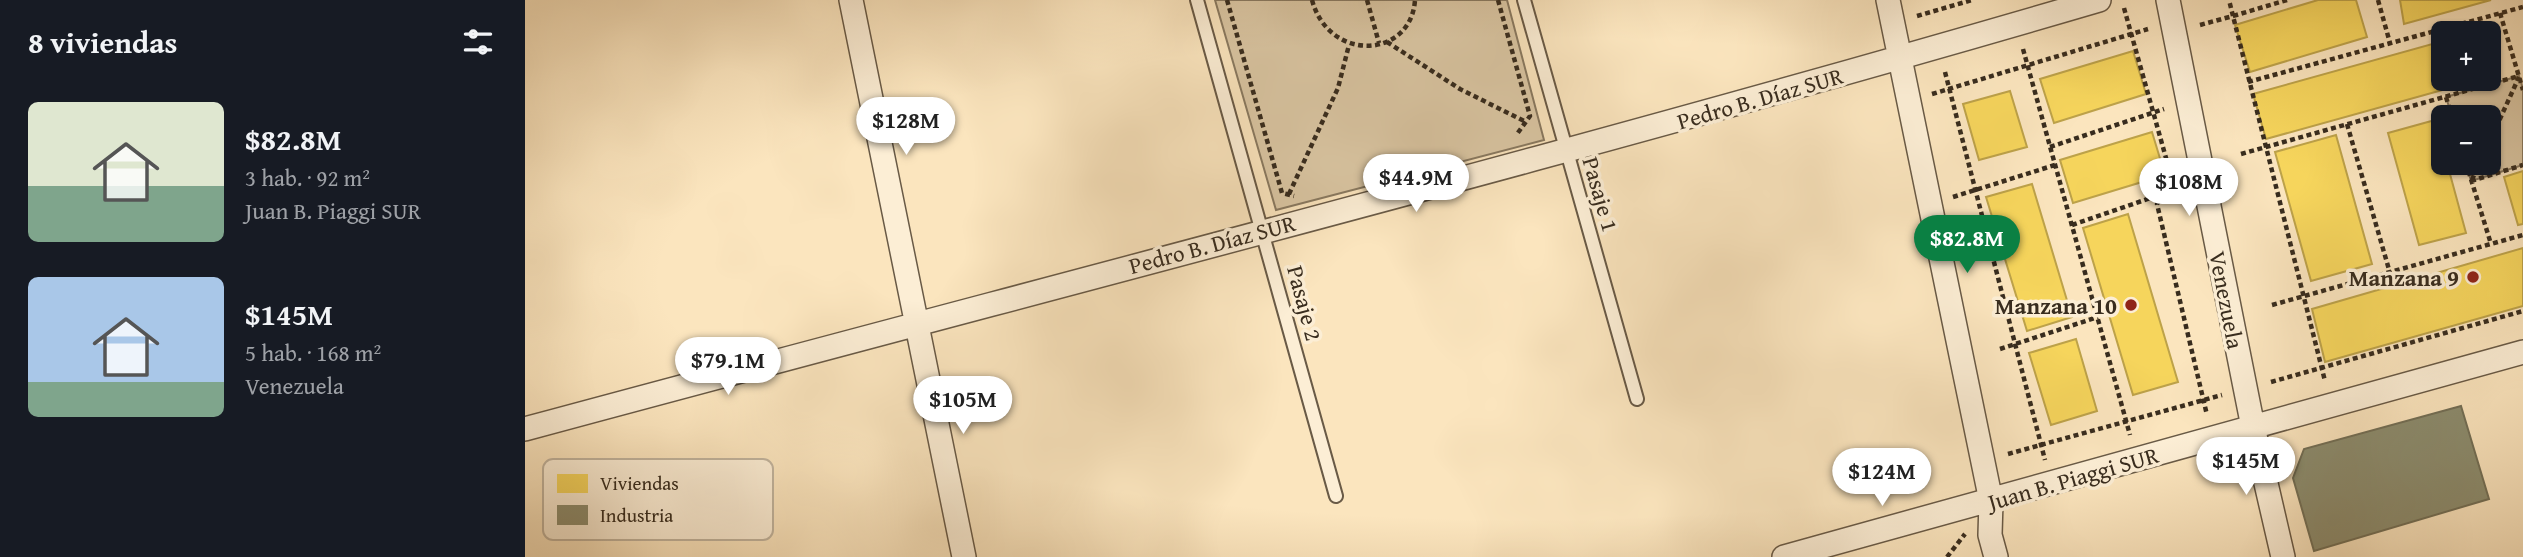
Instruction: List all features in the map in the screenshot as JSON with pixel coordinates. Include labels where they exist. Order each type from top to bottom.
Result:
[{"type":"street","points":[[851,0],[919,323],[964,557]]},
{"type":"street","points":[[1888,0],[1991,501],[1990,535],[1996,557]]},
{"type":"street","points":[[1900,59],[2099,0]]},
{"type":"street","name":"Venezuela","points":[[2172,18],[2245,389],[2283,557]]},
{"type":"street","name":"Pedro B. Díaz SUR","points":[[525,429],[1263,230],[1567,152],[1900,59]]},
{"type":"street","name":"Juan B. Piaggi SUR","points":[[1784,557],[2523,352]]},
{"type":"lane","name":"Pasaje 2","points":[[1196,0],[1336,496]]},
{"type":"lane","name":"Pasaje 1","points":[[1524,0],[1637,399]]},
{"type":"path","points":[[1227,0],[1282,193],[1298,197]]},
{"type":"path","points":[[1312,0],[1323,25],[1349,45],[1387,42],[1400,33],[1415,8],[1415,0]]},
{"type":"path","points":[[1367,0],[1379,43]]},
{"type":"path","points":[[1498,0],[1530,116],[1520,133],[1507,137]]},
{"type":"path","points":[[1893,23],[1972,0]]},
{"type":"path","points":[[2122,0],[2173,183],[2157,204],[2213,439]]},
{"type":"path","points":[[2229,0],[2321,369]]},
{"type":"path","points":[[1909,102],[2132,33],[2172,18],[2233,16],[2287,0]]},
{"type":"path","points":[[2378,0],[2390,43]]},
{"type":"path","points":[[2249,82],[2523,6]]},
{"type":"path","points":[[2500,13],[2523,90]]},
{"type":"path","points":[[2017,24],[2137,460]]},
{"type":"path","points":[[1387,42],[1460,89],[1526,122]]},
{"type":"path","points":[[1289,194],[1338,88],[1349,45]]},
{"type":"path","points":[[1938,47],[2051,484]]},
{"type":"path","points":[[2241,153],[2519,76],[2501,116]]},
{"type":"path","points":[[2446,97],[2448,105]]},
{"type":"path","points":[[2050,147],[2188,101]]},
{"type":"path","points":[[2347,124],[2390,273]]},
{"type":"path","points":[[1930,205],[2055,165]]},
{"type":"path","points":[[2471,181],[2523,165]]},
{"type":"path","points":[[2469,175],[2491,244]]},
{"type":"path","points":[[2471,181],[2474,175]]},
{"type":"path","points":[[2072,225],[2166,192]]},
{"type":"path","points":[[2272,305],[2523,235]]},
{"type":"path","points":[[1983,461],[2523,311]]},
{"type":"path","points":[[2000,349],[2098,317]]},
{"type":"shaded area","points":[[1215,0],[1507,0],[1544,140],[1276,210]]},
{"type":"shaded area","points":[[2519,76],[2523,89],[2523,165],[2501,172],[2501,105],[2448,105],[2446,97],[2467,91],[2501,91],[2501,81]]},
{"type":"shaded area","points":[[2469,175],[2490,175],[2471,181]]},
{"type":"building: Viviendas","points":[[2318,0],[2356,0],[2367,37],[2250,72],[2235,25]]},
{"type":"building: Viviendas","points":[[2318,0],[2356,0],[2367,37],[2250,72],[2235,25]]},
{"type":"building: Viviendas","points":[[2400,0],[2491,0],[2404,24]]},
{"type":"building: Viviendas","points":[[2400,0],[2491,0],[2404,24]]},
{"type":"building: Viviendas","points":[[2431,44],[2431,91],[2439,91],[2266,139],[2253,94]]},
{"type":"building: Viviendas","points":[[2431,44],[2431,91],[2439,91],[2266,139],[2253,94]]},
{"type":"building: Viviendas","points":[[2133,51],[2146,94],[2054,123],[2040,79]]},
{"type":"building: Viviendas","points":[[2133,51],[2146,94],[2054,123],[2040,79]]},
{"type":"building: Viviendas","points":[[2010,91],[2027,147],[1979,160],[1963,104]]},
{"type":"building: Viviendas","points":[[2010,91],[2027,147],[1979,160],[1963,104]]},
{"type":"building: Viviendas","name":"Manzana 9","points":[[2431,121],[2431,175],[2450,175],[2466,233],[2419,245],[2388,133]]},
{"type":"building: Viviendas","name":"Manzana 9","points":[[2431,121],[2431,175],[2450,175],[2466,233],[2419,245],[2388,133]]},
{"type":"building: Viviendas","points":[[2152,132],[2165,175],[2073,203],[2060,160]]},
{"type":"building: Viviendas","points":[[2152,132],[2165,175],[2073,203],[2060,160]]},
{"type":"building: Viviendas","name":"Manzana 9","points":[[2336,135],[2372,264],[2311,281],[2275,152]]},
{"type":"building: Viviendas","name":"Manzana 9","points":[[2336,135],[2372,264],[2311,281],[2275,152]]},
{"type":"building: Viviendas","points":[[2523,171],[2523,224],[2518,225],[2504,177]]},
{"type":"building: Viviendas","points":[[2523,171],[2523,224],[2518,225],[2504,177]]},
{"type":"building: Viviendas","name":"Manzana 10","points":[[2032,184],[2072,317],[2027,331],[1986,197]]},
{"type":"building: Viviendas","name":"Manzana 10","points":[[2032,184],[2072,317],[2027,331],[1986,197]]},
{"type":"building: Viviendas","name":"Manzana 10","points":[[2128,214],[2178,382],[2133,395],[2083,228]]},
{"type":"building: Viviendas","name":"Manzana 10","points":[[2128,214],[2178,382],[2133,395],[2083,228]]},
{"type":"building: Viviendas","name":"Manzana 9","points":[[2523,248],[2523,306],[2325,362],[2312,309]]},
{"type":"building: Viviendas","name":"Manzana 9","points":[[2523,248],[2523,306],[2325,362],[2312,309]]},
{"type":"building: Viviendas","name":"Manzana 10","points":[[2076,339],[2097,411],[2051,425],[2029,353]]},
{"type":"building: Viviendas","name":"Manzana 10","points":[[2076,339],[2097,411],[2051,425],[2029,353]]},
{"type":"building: Industria","points":[[2461,406],[2489,499],[2314,551],[2293,478],[2304,449]]},
{"type":"place","name":"Manzana 9","points":[[2473,277]]},
{"type":"place","name":"Manzana 10","points":[[2131,305]]}]
